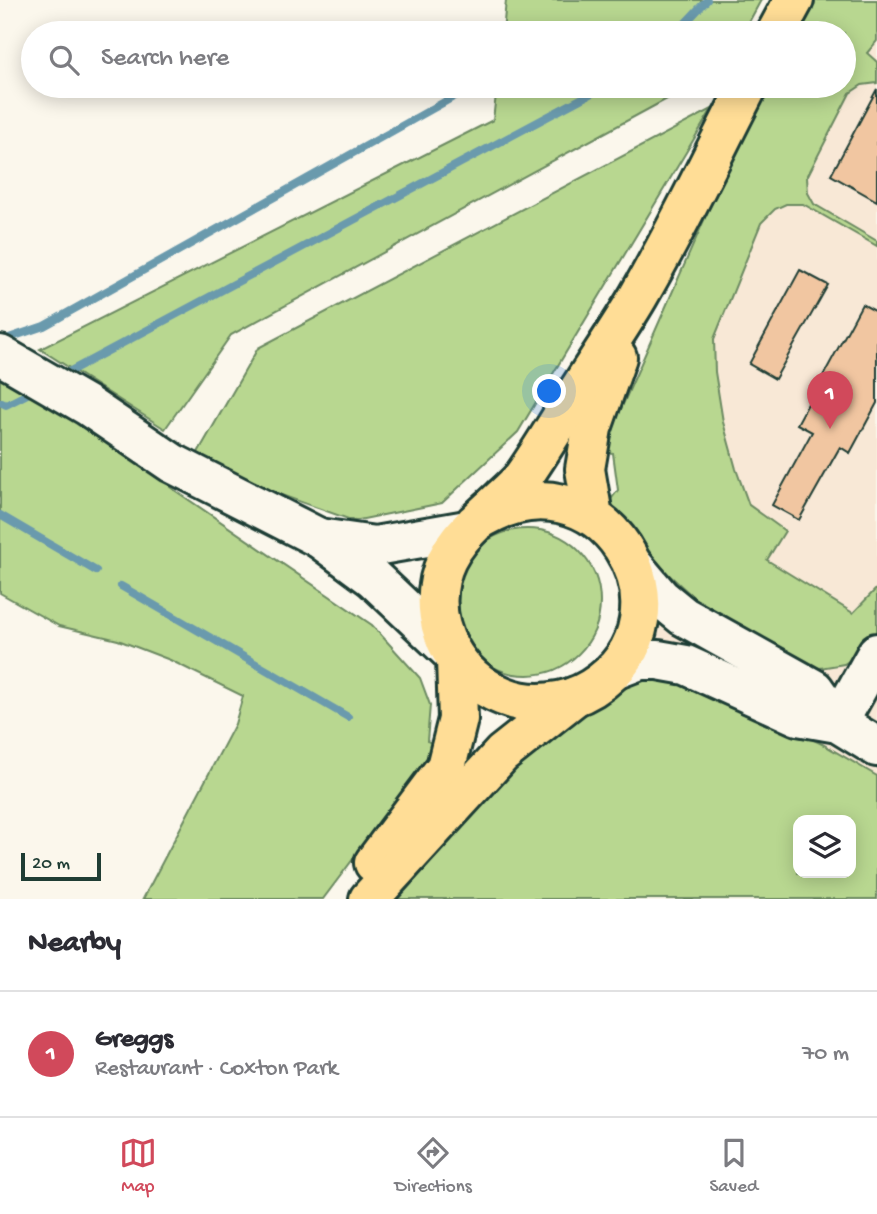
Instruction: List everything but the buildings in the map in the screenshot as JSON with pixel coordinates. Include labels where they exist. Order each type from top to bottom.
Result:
[{"type":"highway","points":[[783,21],[794,0]]},
{"type":"highway","points":[[355,899],[379,853],[446,767],[458,719],[453,656],[438,615],[441,576],[451,552],[471,527],[521,481],[638,296],[742,98]]},
{"type":"highway","points":[[593,516],[585,469],[592,428],[638,296]]},
{"type":"highway","points":[[453,656],[478,682],[506,698],[538,703],[551,702],[590,690],[614,670],[624,657],[637,628],[640,596],[633,565],[617,537],[593,516],[565,504],[533,501],[502,508],[471,527]]},
{"type":"highway","points":[[369,899],[502,754],[576,696]]},
{"type":"street","points":[[0,355],[88,406],[172,463],[318,538],[373,578],[453,656]]},
{"type":"street","points":[[318,538],[375,546],[471,527]]},
{"type":"street","points":[[633,565],[661,598],[683,616],[814,690],[838,723]]},
{"type":"street","points":[[838,723],[877,653]]},
{"type":"street","points":[[614,670],[640,660],[687,665],[798,716],[838,723],[877,747]]},
{"type":"shaded area","points":[[877,0],[877,899],[398,899],[631,678],[685,565],[618,490],[613,453],[602,452],[836,98],[856,98],[856,21]]},
{"type":"green space","points":[[506,0],[761,0],[750,21],[504,21]]},
{"type":"green space","points":[[810,0],[877,0],[877,41],[867,53],[877,62],[877,83],[862,85],[856,89],[856,21],[799,21]]},
{"type":"green space","points":[[496,98],[669,98],[231,335],[165,429],[40,349],[493,120]]},
{"type":"green space","points":[[758,98],[847,98],[807,177],[808,193],[814,204],[877,241],[877,246],[803,204],[786,204],[775,209],[761,223],[714,339],[715,372],[723,422],[749,505],[785,531],[767,560],[853,613],[877,588],[877,631],[866,650],[844,664],[820,668],[799,664],[701,604],[643,551],[606,506],[618,490],[613,453],[602,452]]},
{"type":"green space","points":[[712,109],[518,432],[442,503],[354,521],[192,463],[258,348]]},
{"type":"green space","points":[[0,355],[172,463],[170,487],[372,625],[420,678],[430,705],[427,741],[436,744],[432,754],[323,899],[143,899],[235,724],[243,696],[170,660],[118,640],[59,626],[0,593]]},
{"type":"green space","points":[[527,529],[555,534],[579,550],[595,574],[600,602],[595,630],[579,654],[555,670],[527,675],[499,670],[475,654],[459,630],[454,602],[459,574],[475,550],[499,534]]},
{"type":"green space","points":[[648,674],[704,685],[824,745],[877,776],[877,899],[398,899],[506,776],[631,678]]},
{"type":"waterway","points":[[687,21],[707,0]]},
{"type":"waterway","points":[[0,341],[44,326],[451,98]]},
{"type":"waterway","points":[[61,376],[582,98]]},
{"type":"waterway","points":[[0,402],[6,405],[37,389]]},
{"type":"waterway","points":[[0,515],[96,571]]},
{"type":"waterway","points":[[121,586],[348,717]]},
{"type":"place","name":"Greggs","points":[[830,429]]}]
